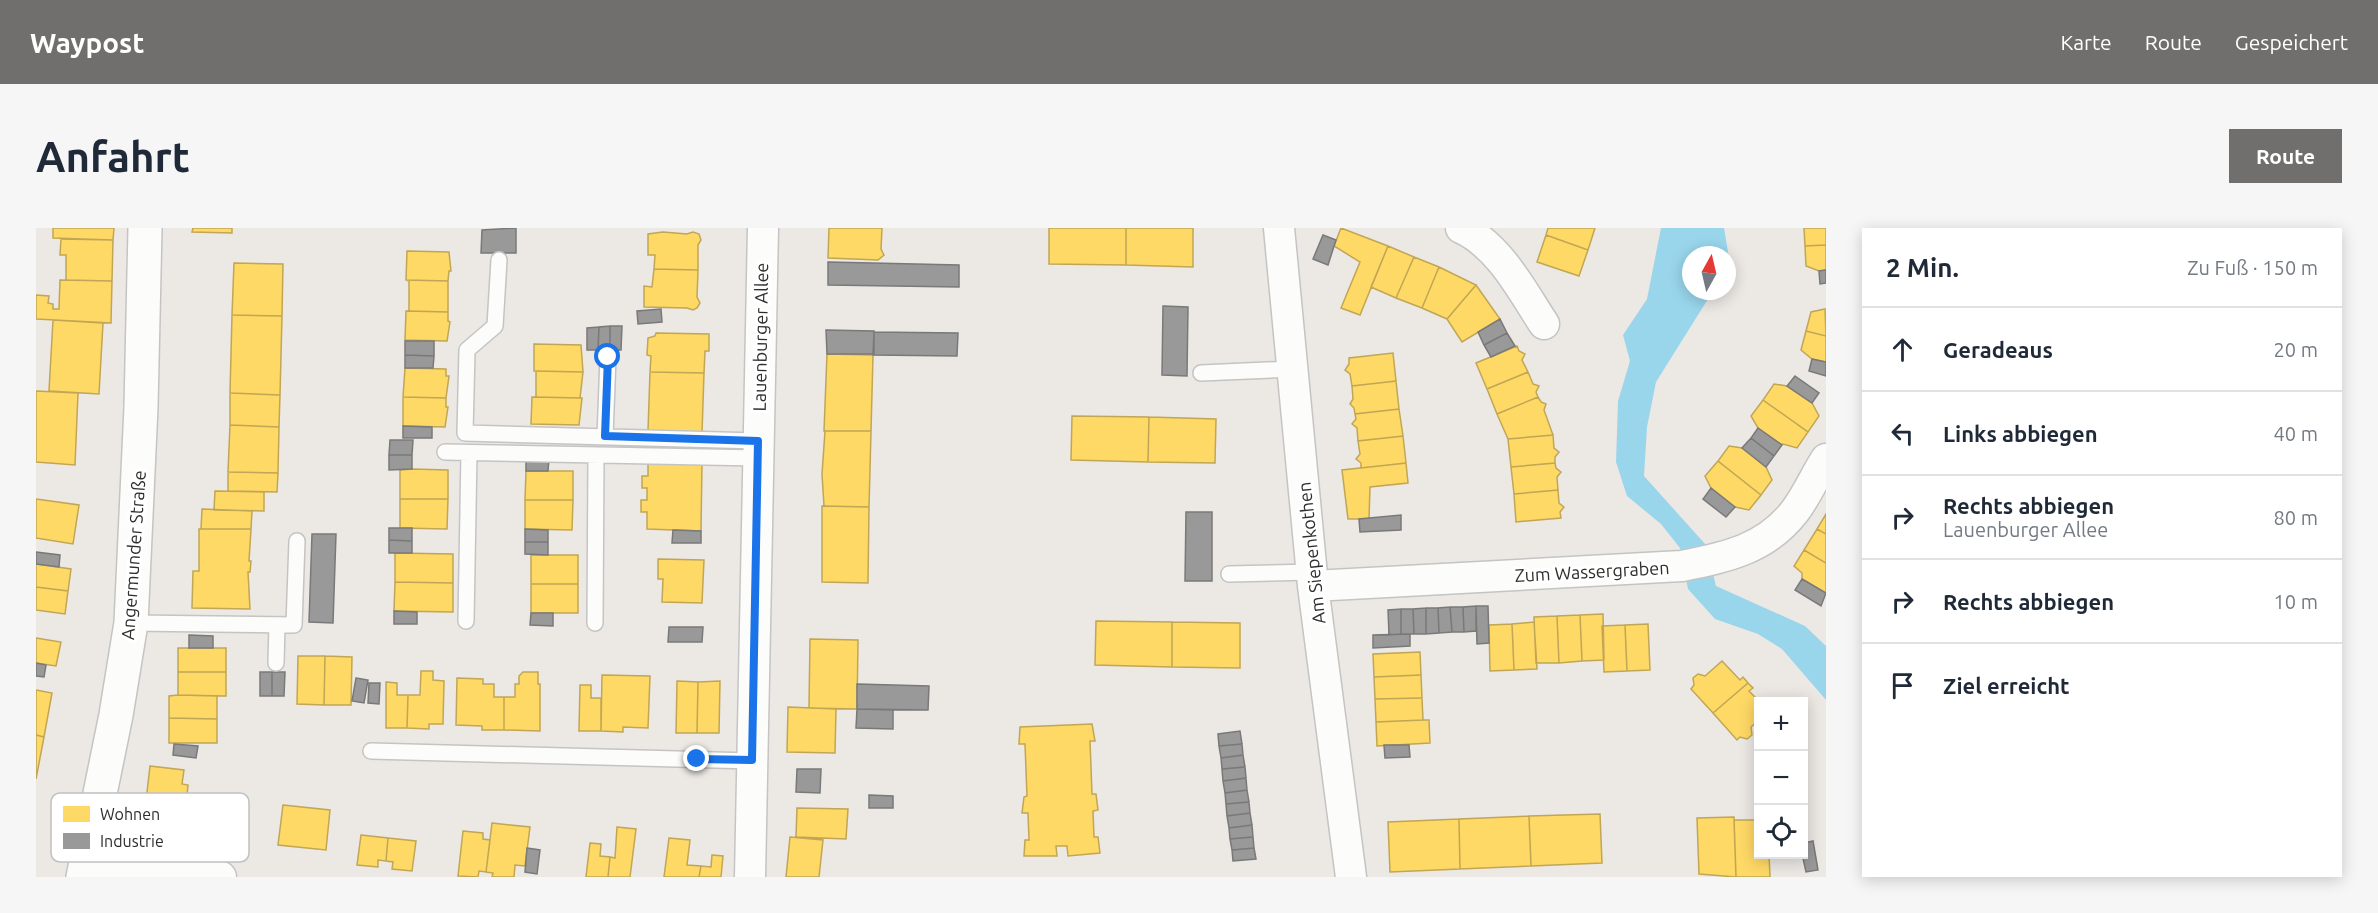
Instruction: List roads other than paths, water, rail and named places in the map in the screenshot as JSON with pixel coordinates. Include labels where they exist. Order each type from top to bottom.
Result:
[{"type":"main road","name":"Angermunder Straße","points":[[100,793],[131,623],[141,407],[145,228]]},
{"type":"street","name":"Lauenburger Allee","points":[[750,877],[763,228]]},
{"type":"street","name":"Am Siepenkothen","points":[[1279,228],[1312,579],[1352,877]]},
{"type":"street","points":[[1461,228],[1492,236],[1509,271],[1544,324]]},
{"type":"street","name":"Zum Wassergraben","points":[[1312,579],[1682,566],[1712,560],[1750,548],[1774,533],[1796,510],[1826,459]]},
{"type":"street","points":[[85,870],[221,877]]},
{"type":"lane","points":[[499,260],[495,327],[467,350],[465,433],[605,436],[758,449]]},
{"type":"lane","points":[[605,436],[608,357]]},
{"type":"lane","points":[[1201,373],[1292,369]]},
{"type":"lane","points":[[445,452],[597,455],[758,449]]},
{"type":"lane","points":[[466,621],[469,453]]},
{"type":"lane","points":[[595,623],[597,455]]},
{"type":"lane","points":[[131,623],[294,625],[297,541]]},
{"type":"lane","points":[[1229,574],[1312,579]]},
{"type":"lane","points":[[276,663],[277,625]]},
{"type":"lane","points":[[370,751],[752,760]]},
{"type":"water","points":[[1661,228],[1724,228],[1727,246],[1682,246],[1682,300],[1707,300],[1656,382],[1647,427],[1644,476],[1706,545],[1716,586],[1805,626],[1826,646],[1826,700],[1782,649],[1758,634],[1715,619],[1688,589],[1680,548],[1661,524],[1627,496],[1616,462],[1618,401],[1630,361],[1623,335],[1647,299]]}]
